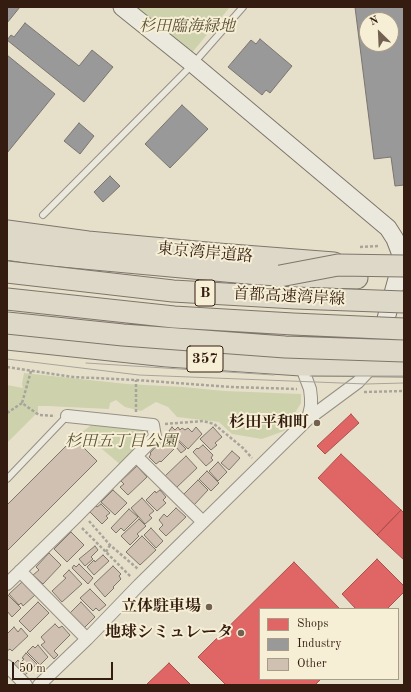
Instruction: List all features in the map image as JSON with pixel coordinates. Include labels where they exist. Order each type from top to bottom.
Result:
[{"type":"highway","name":"東京湾岸道路","points":[[7,231],[88,242],[403,270]]},
{"type":"highway","points":[[7,249],[40,254],[280,276],[357,278],[403,270]]},
{"type":"highway","name":"首都高速湾岸線","points":[[7,272],[173,291],[404,302]]},
{"type":"highway","name":"首都高速湾岸線","points":[[7,299],[174,316],[293,324],[404,329]]},
{"type":"highway","points":[[7,323],[123,335],[278,347],[404,351]]},
{"type":"highway","name":"357","points":[[7,338],[166,356],[301,365],[404,366]]},
{"type":"street","points":[[39,685],[308,419],[358,382],[372,366],[403,270],[400,252],[395,239],[388,228],[193,64],[122,7]]},
{"type":"street","points":[[301,365],[310,389],[311,406],[308,419]]},
{"type":"street","points":[[7,584],[155,437],[153,425],[67,416]]},
{"type":"street","points":[[136,456],[203,522]]},
{"type":"street","points":[[20,571],[87,638]]},
{"type":"street","points":[[7,666],[26,685]]},
{"type":"lane","points":[[43,215],[193,64],[243,7]]},
{"type":"lane","points":[[7,479],[67,416]]},
{"type":"path","points":[[7,367],[31,372],[73,377],[231,387],[310,389]]},
{"type":"path","points":[[7,413],[22,403],[31,372]]},
{"type":"path","points":[[136,380],[136,415],[153,425],[203,421],[214,424],[243,448],[260,466]]},
{"type":"path","points":[[348,390],[376,392],[404,391]]},
{"type":"path","points":[[22,403],[39,415],[67,416]]},
{"type":"path","points":[[77,515],[110,545],[143,581]]},
{"type":"path","points":[[77,515],[106,552],[143,581]]},
{"type":"path","points":[[106,552],[110,545]]},
{"type":"green space","name":"杉田臨海緑地","points":[[130,7],[230,7],[190,55]]},
{"type":"green space","points":[[24,373],[127,384],[225,391],[301,394],[301,403],[284,431],[262,439],[232,434],[219,422],[177,417],[168,407],[156,402],[141,411],[125,407],[116,400],[110,403],[109,409],[38,406],[38,412],[7,443],[7,385],[23,388],[22,384]]},
{"type":"green space","name":"杉田五丁目公園","points":[[94,423],[146,425],[150,440],[122,466],[82,432]]},
{"type":"building: Shops","points":[[351,414],[359,423],[325,454],[317,446]]},
{"type":"building: Shops","points":[[341,454],[401,510],[377,535],[318,478]]},
{"type":"building: Shops","points":[[401,510],[404,513],[404,560],[377,535]]},
{"type":"building: Shops","points":[[377,559],[404,586],[404,592],[388,608],[355,608],[342,594]]},
{"type":"building: Shops","name":"地球シミュレータ","points":[[294,562],[339,608],[259,608],[259,680],[320,680],[315,685],[226,685],[198,657]]},
{"type":"building: Shops","points":[[169,663],[191,685],[146,685]]},
{"type":"building: Industry","points":[[7,7],[20,7],[7,23]]},
{"type":"building: Industry","points":[[355,7],[404,7],[404,185],[395,186],[391,157],[374,159],[361,52],[399,52],[399,12],[359,12],[359,39]]},
{"type":"building: Industry","points":[[25,23],[79,66],[92,50],[113,67],[84,102],[7,40],[11,35],[14,37]]},
{"type":"building: Industry","points":[[260,39],[292,66],[270,93],[266,90],[262,95],[228,67],[251,40],[256,44]]},
{"type":"building: Industry","points":[[7,55],[55,94],[7,153]]},
{"type":"building: Industry","points":[[182,105],[208,129],[170,168],[145,144]]},
{"type":"building: Industry","points":[[79,123],[94,136],[80,154],[64,141]]},
{"type":"building: Industry","points":[[110,176],[120,186],[103,202],[94,192]]},
{"type":"building: Other","points":[[172,427],[175,430],[178,427],[180,430],[182,428],[185,430],[188,428],[192,432],[196,427],[202,434],[188,449],[169,431]]},
{"type":"building: Other","points":[[213,427],[222,437],[215,443],[217,445],[211,450],[200,439]]},
{"type":"building: Other","points":[[172,435],[186,449],[181,453],[176,447],[161,462],[160,461],[156,464],[149,457],[151,454],[150,453],[162,440],[165,443]]},
{"type":"building: Other","points":[[77,441],[97,461],[7,551],[7,505],[70,442],[73,445]]},
{"type":"building: Other","points":[[203,445],[213,455],[211,458],[213,460],[206,466],[193,452]]},
{"type":"building: Other","points":[[232,451],[240,458],[229,470],[221,463]]},
{"type":"building: Other","points":[[186,456],[197,468],[176,488],[165,476]]},
{"type":"building: Other","points":[[218,462],[227,472],[218,481],[209,471]]},
{"type":"building: Other","points":[[137,466],[147,477],[128,495],[120,487],[124,484],[121,481]]},
{"type":"building: Other","points":[[207,471],[219,483],[211,491],[199,479]]},
{"type":"building: Other","points":[[198,480],[208,490],[194,505],[183,495]]},
{"type":"building: Other","points":[[113,490],[127,503],[115,515],[101,502]]},
{"type":"building: Other","points":[[160,490],[166,497],[163,500],[166,503],[157,511],[146,500],[155,491],[156,493]]},
{"type":"building: Other","points":[[142,498],[154,511],[149,515],[152,518],[145,524],[131,508]]},
{"type":"building: Other","points":[[101,504],[110,513],[106,516],[108,518],[102,524],[90,512],[96,506],[97,507]]},
{"type":"building: Other","points":[[176,508],[186,517],[166,536],[159,529],[163,525],[159,520],[164,514],[167,517]]},
{"type":"building: Other","points":[[129,509],[138,517],[124,531],[121,528],[116,533],[111,528]]},
{"type":"building: Other","points":[[139,519],[146,526],[137,534],[139,536],[130,545],[121,536]]},
{"type":"building: Other","points":[[151,528],[163,541],[156,548],[144,535]]},
{"type":"building: Other","points":[[71,532],[84,545],[67,562],[54,549]]},
{"type":"building: Other","points":[[142,536],[156,550],[140,565],[126,552]]},
{"type":"building: Other","points":[[95,546],[98,550],[91,557],[93,559],[85,566],[79,559]]},
{"type":"building: Other","points":[[49,553],[61,565],[43,584],[33,575],[39,570],[36,567]]},
{"type":"building: Other","points":[[103,555],[109,561],[94,575],[87,567],[94,560],[95,562]]},
{"type":"building: Other","points":[[79,564],[93,578],[88,584],[72,568],[74,565],[76,567]]},
{"type":"building: Other","points":[[113,566],[121,574],[119,576],[121,579],[105,597],[94,584]]},
{"type":"building: Other","points":[[69,570],[82,584],[62,602],[52,591],[66,578],[63,576]]},
{"type":"building: Other","points":[[22,582],[35,595],[23,606],[21,603],[19,605],[9,594]]},
{"type":"building: Other","points":[[90,589],[106,605],[99,611],[96,608],[93,611],[80,598]]},
{"type":"building: Other","points":[[8,595],[21,608],[12,617],[7,611]]},
{"type":"building: Other","points":[[38,602],[49,613],[30,632],[19,621]]},
{"type":"building: Other","points":[[81,602],[95,617],[83,629],[69,614]]},
{"type":"building: Other","points":[[55,624],[59,628],[62,626],[70,635],[54,651],[58,655],[54,659],[41,645],[45,642],[41,637]]},
{"type":"building: Other","points":[[14,627],[18,632],[21,628],[28,636],[12,651],[10,649],[7,651],[7,634]]},
{"type":"building: Other","points":[[38,645],[48,657],[40,665],[27,652],[33,646],[35,648]]},
{"type":"building: Other","points":[[26,653],[37,664],[25,675],[14,664],[18,660],[20,663],[24,659],[22,658]]},
{"type":"tram line","points":[[7,359],[139,375],[366,384],[404,383]]},
{"type":"tram line","points":[[86,363],[274,375]]},
{"type":"tram line","points":[[310,376],[404,376]]},
{"type":"place","name":"杉田平和町","points":[[317,423]]},
{"type":"place","name":"立体駐車場","points":[[209,607]]},
{"type":"place","name":"地球シミュレータ","points":[[241,633]]}]
